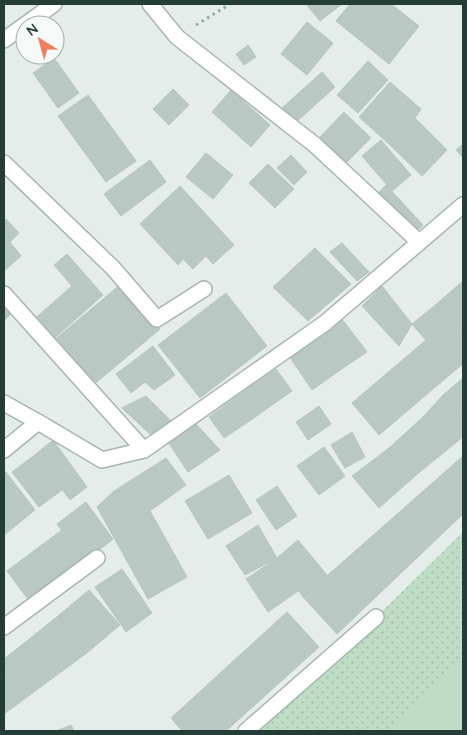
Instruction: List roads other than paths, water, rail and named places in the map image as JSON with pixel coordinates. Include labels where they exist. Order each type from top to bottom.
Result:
[{"type":"street","points":[[4,40],[54,4]]},
{"type":"street","points":[[150,4],[177,37],[315,145],[419,242]]},
{"type":"street","points":[[4,163],[113,268],[156,319],[204,289]]},
{"type":"street","points":[[4,403],[102,460],[144,450],[325,324],[463,204]]},
{"type":"street","points":[[4,294],[144,450]]},
{"type":"street","points":[[4,450],[38,422]]},
{"type":"street","points":[[7,618],[97,558]]},
{"type":"street","points":[[246,731],[376,617]]}]
